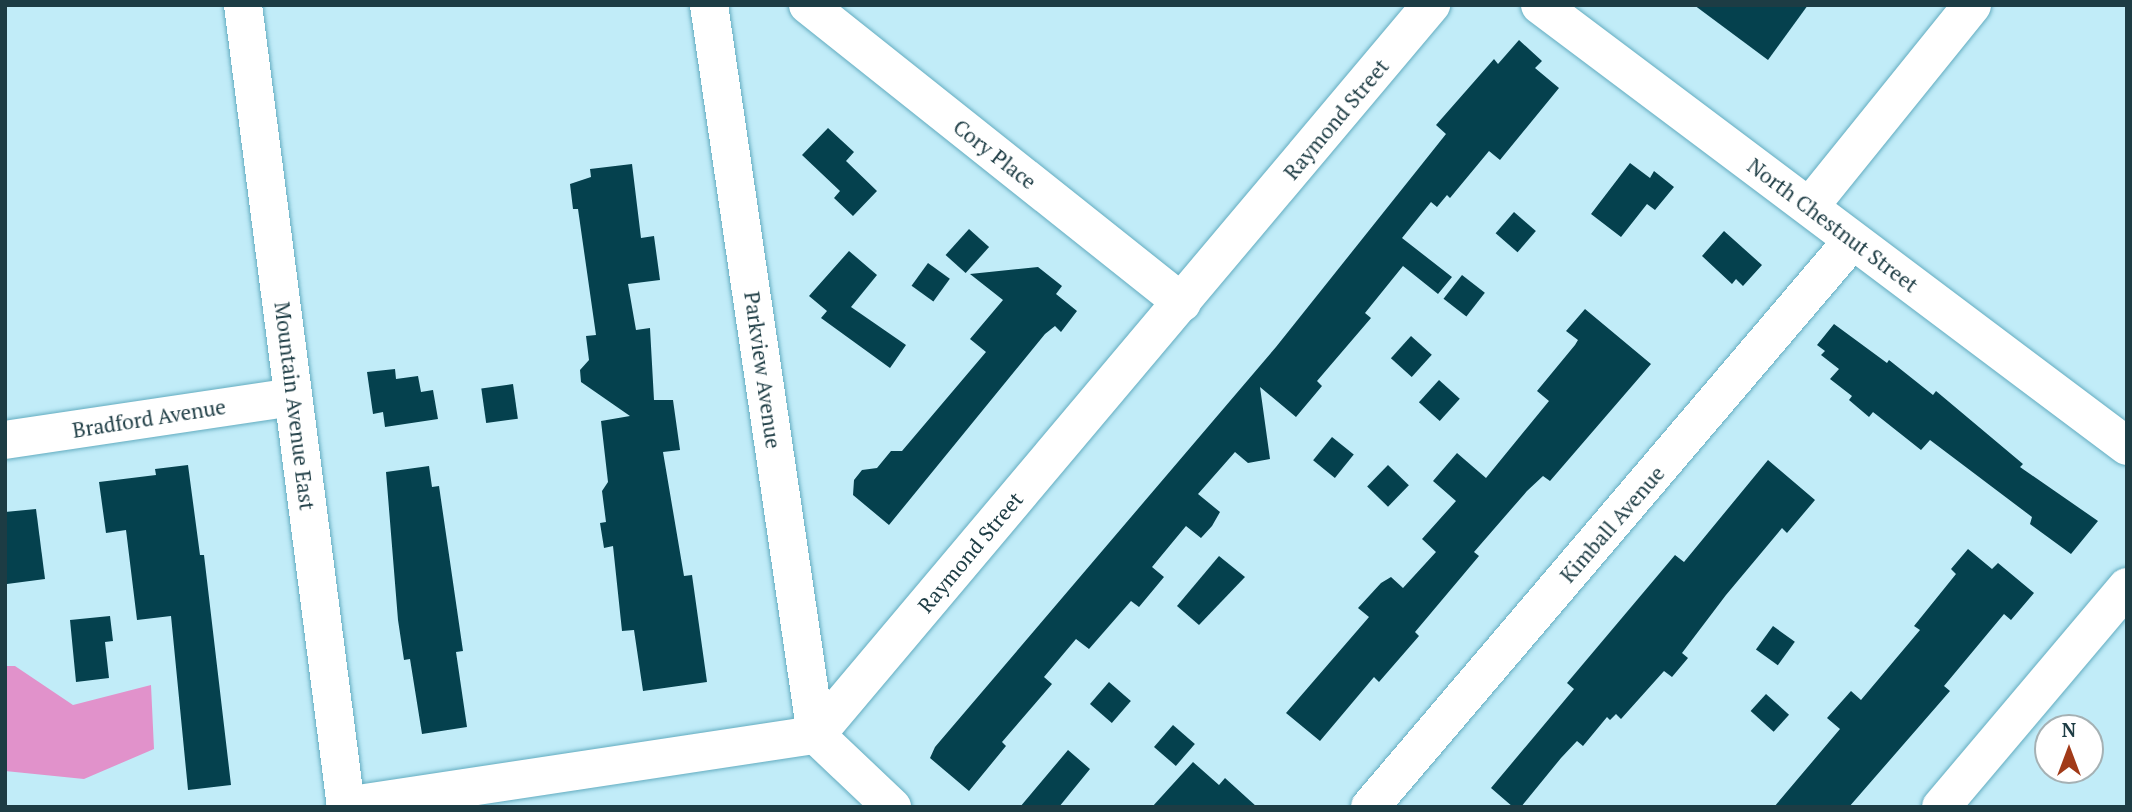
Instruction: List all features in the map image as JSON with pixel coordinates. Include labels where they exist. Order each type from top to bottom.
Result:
[{"type":"street","name":"Mountain Avenue East","points":[[243,5],[346,806]]},
{"type":"street","name":"Parkview Avenue","points":[[709,5],[816,735]]},
{"type":"street","name":"Cory Place","points":[[808,5],[1182,303]]},
{"type":"street","name":"Raymond Street","points":[[816,735],[1431,5]]},
{"type":"street","name":"North Chestnut Street","points":[[1540,5],[2127,446]]},
{"type":"street","points":[[1810,206],[1972,5]]},
{"type":"street","name":"Kimball Avenue","points":[[1370,807],[1853,241]]},
{"type":"street","name":"Bradford Avenue","points":[[5,440],[293,397]]},
{"type":"street","points":[[1941,807],[2127,587]]},
{"type":"street","points":[[346,806],[816,735],[892,807]]},
{"type":"shaded area","points":[[5,666],[15,666],[73,705],[151,685],[154,749],[84,779],[5,771]]},
{"type":"building","points":[[1694,5],[1808,5],[1768,60]]},
{"type":"building","points":[[1519,40],[1542,61],[1535,68],[1559,88],[1500,160],[1489,151],[1450,198],[1447,195],[1437,207],[1431,202],[1402,238],[1452,277],[1438,294],[1403,266],[1365,313],[1371,318],[1317,381],[1322,386],[1296,417],[1260,387],[1270,459],[1248,463],[1235,452],[1198,494],[1220,512],[1212,526],[1201,538],[1186,526],[1152,567],[1164,577],[1139,607],[1131,601],[1089,649],[1076,639],[1044,677],[1052,684],[1002,742],[1006,746],[969,791],[930,758],[935,747],[1276,347],[1446,134],[1436,125],[1494,59],[1498,64]]},
{"type":"building","points":[[828,128],[854,152],[846,161],[877,191],[853,216],[834,198],[840,191],[802,155]]},
{"type":"building","points":[[1630,163],[1650,178],[1654,171],[1674,187],[1655,210],[1647,204],[1621,237],[1591,214]]},
{"type":"building","points":[[632,164],[641,238],[654,236],[660,280],[628,284],[636,330],[650,328],[654,400],[673,400],[680,450],[663,452],[684,576],[692,575],[707,682],[643,691],[634,630],[622,631],[613,546],[604,548],[600,523],[606,522],[602,491],[608,482],[601,421],[630,416],[581,382],[580,370],[589,360],[586,336],[596,335],[578,209],[573,209],[570,184],[591,177],[590,169]]},
{"type":"building","points":[[1514,212],[1536,231],[1518,252],[1496,233]]},
{"type":"building","points":[[969,229],[989,247],[966,273],[946,255]]},
{"type":"building","points":[[1724,231],[1762,265],[1743,286],[1736,279],[1732,284],[1702,256]]},
{"type":"building","points":[[849,251],[877,275],[851,307],[906,345],[890,368],[821,318],[827,311],[809,296]]},
{"type":"building","points":[[928,263],[950,279],[933,302],[912,286]]},
{"type":"building","points":[[1038,267],[1062,286],[1056,294],[1077,311],[1061,332],[1055,326],[1045,334],[889,525],[853,495],[854,480],[862,470],[877,468],[891,451],[902,451],[986,352],[970,339],[1003,300],[970,274]]},
{"type":"building","points":[[1462,275],[1485,293],[1466,316],[1444,299]]},
{"type":"building","points":[[1585,309],[1651,364],[1550,481],[1543,476],[1527,491],[1474,552],[1479,556],[1415,632],[1419,636],[1379,682],[1374,677],[1320,741],[1286,713],[1369,617],[1358,608],[1381,583],[1391,577],[1403,588],[1436,552],[1422,539],[1456,501],[1433,481],[1457,453],[1486,478],[1549,401],[1537,391],[1578,340],[1566,331]]},
{"type":"building","points":[[1834,324],[1887,363],[1889,360],[1933,395],[1936,391],[2023,464],[2020,467],[2098,521],[2071,554],[2030,524],[2032,517],[1930,440],[1921,450],[1873,412],[1869,417],[1849,400],[1852,396],[1830,379],[1839,369],[1821,355],[1825,351],[1817,345]]},
{"type":"building","points":[[1411,336],[1432,355],[1412,377],[1391,358]]},
{"type":"building","points":[[395,369],[396,379],[418,376],[421,392],[433,390],[438,419],[385,427],[383,412],[373,414],[367,372]]},
{"type":"building","points":[[1439,380],[1460,399],[1440,421],[1419,402]]},
{"type":"building","points":[[513,384],[518,419],[486,423],[481,388]]},
{"type":"building","points":[[1332,437],[1354,455],[1335,478],[1313,460]]},
{"type":"building","points":[[1768,460],[1815,500],[1787,533],[1782,528],[1726,595],[1682,653],[1688,658],[1672,677],[1664,671],[1621,719],[1616,714],[1610,720],[1607,717],[1583,746],[1577,741],[1521,807],[1513,807],[1491,788],[1574,689],[1567,683],[1675,555],[1684,562]]},
{"type":"building","points":[[188,465],[200,555],[204,555],[231,785],[188,790],[171,616],[137,620],[126,530],[106,533],[99,482],[156,475],[155,469]]},
{"type":"building","points":[[1388,465],[1409,485],[1388,507],[1367,487]]},
{"type":"building","points":[[429,466],[432,487],[439,486],[463,651],[456,652],[467,727],[422,734],[410,659],[404,660],[398,620],[386,472]]},
{"type":"building","points":[[36,509],[45,579],[7,584],[5,512]]},
{"type":"building","points":[[1968,549],[1992,569],[1998,563],[2034,593],[2011,620],[2004,614],[1944,686],[1950,691],[1849,807],[1774,807],[1840,729],[1827,718],[1851,691],[1861,700],[1920,630],[1914,626],[1956,574],[1951,569]]},
{"type":"building","points":[[1219,556],[1245,577],[1199,625],[1177,606]]},
{"type":"building","points":[[110,616],[113,641],[105,642],[109,678],[76,682],[70,620]]},
{"type":"building","points":[[1773,626],[1795,642],[1778,665],[1756,649]]},
{"type":"building","points":[[1109,682],[1131,701],[1112,723],[1090,704]]},
{"type":"building","points":[[1766,694],[1789,715],[1774,732],[1751,711]]},
{"type":"building","points":[[1173,725],[1195,744],[1176,766],[1154,747]]},
{"type":"building","points":[[1068,750],[1090,769],[1059,807],[1020,807]]},
{"type":"building","points":[[1193,762],[1219,785],[1225,778],[1257,807],[1152,807]]}]
